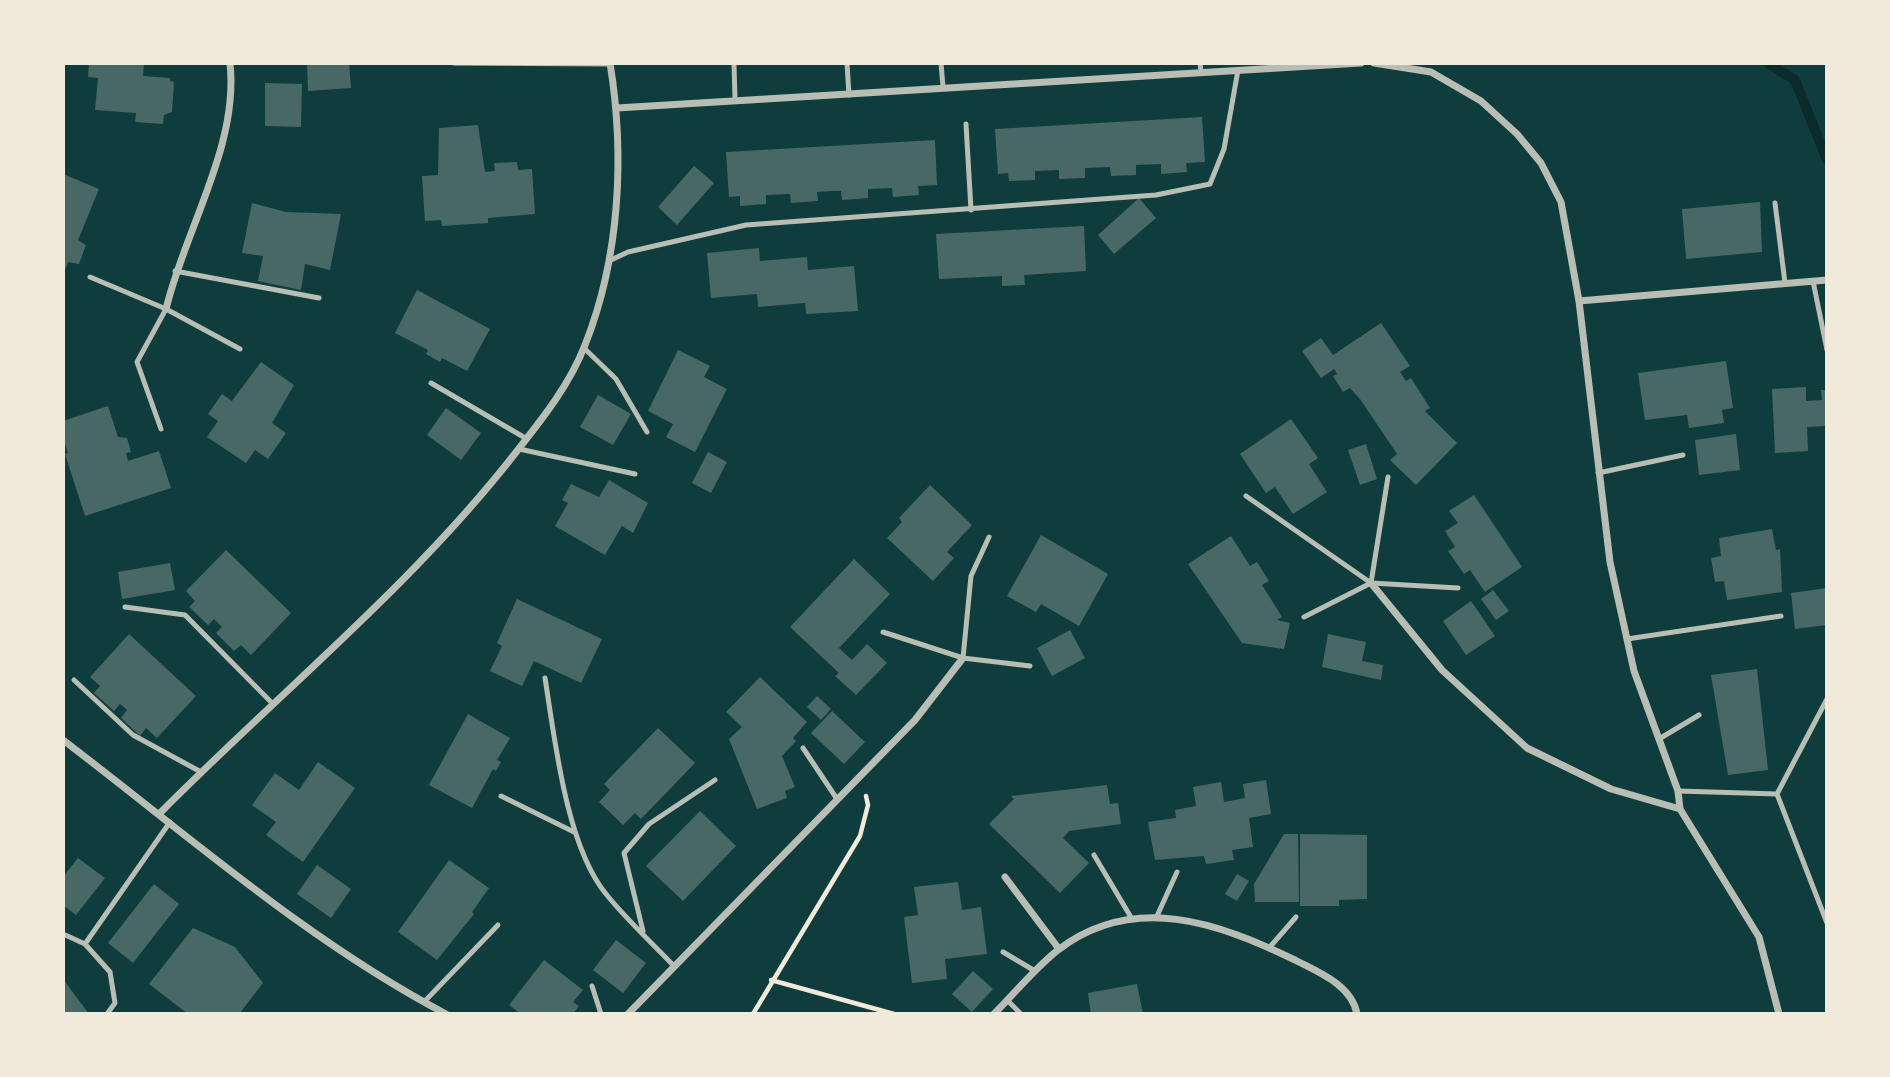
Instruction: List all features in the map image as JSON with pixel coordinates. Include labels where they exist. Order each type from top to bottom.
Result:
[{"type":"street","points":[[166,309],[175,271],[228,127],[230,63]]},
{"type":"street","points":[[617,108],[849,95],[1200,67],[1238,70],[1361,63]]},
{"type":"street","points":[[1374,63],[1431,72],[1481,101],[1517,134],[1541,163],[1560,202],[1579,301],[1610,562],[1634,671],[1678,792],[1680,809],[1759,937],[1779,1014]]},
{"type":"street","points":[[160,813],[398,584],[483,496],[559,396],[584,348],[611,260],[617,108],[610,64]]},
{"type":"street","points":[[1579,301],[1827,280]]},
{"type":"street","points":[[1371,583],[1442,670],[1527,748],[1611,789],[1680,809]]},
{"type":"street","points":[[628,1014],[915,720],[963,658]]},
{"type":"street","points":[[63,740],[160,813],[263,897],[382,980],[446,1014]]},
{"type":"street","points":[[1005,877],[1059,949]]},
{"type":"street","points":[[994,1014],[1059,949],[1091,931],[1132,919],[1157,916],[1183,919],[1250,939],[1269,948],[1334,980],[1357,1014]]},
{"type":"lane","points":[[454,63],[610,64]]},
{"type":"lane","points":[[734,63],[735,100]]},
{"type":"lane","points":[[847,63],[849,95]]},
{"type":"lane","points":[[942,63],[943,87]]},
{"type":"lane","points":[[611,260],[628,251],[746,225],[1156,195],[1210,184],[1224,149],[1238,70]]},
{"type":"lane","points":[[966,124],[971,209]]},
{"type":"lane","points":[[1775,203],[1785,284]]},
{"type":"lane","points":[[175,271],[318,298]]},
{"type":"lane","points":[[90,277],[166,309],[240,349]]},
{"type":"lane","points":[[1812,281],[1827,350]]},
{"type":"lane","points":[[161,429],[137,362],[166,309]]},
{"type":"lane","points":[[584,348],[616,379],[647,432]]},
{"type":"lane","points":[[430,383],[527,439]]},
{"type":"lane","points":[[519,449],[635,474]]},
{"type":"lane","points":[[1598,472],[1683,455]]},
{"type":"lane","points":[[1371,583],[1388,477]]},
{"type":"lane","points":[[1246,496],[1371,583]]},
{"type":"lane","points":[[963,658],[971,576],[989,537]]},
{"type":"lane","points":[[1304,617],[1371,583],[1458,588]]},
{"type":"lane","points":[[125,607],[185,615],[272,704]]},
{"type":"lane","points":[[1627,639],[1781,616]]},
{"type":"lane","points":[[883,632],[963,658],[1030,666]]},
{"type":"lane","points":[[545,678],[557,755],[574,832],[604,892],[673,965]]},
{"type":"lane","points":[[74,680],[133,735],[201,772]]},
{"type":"lane","points":[[1827,699],[1777,794],[1827,923]]},
{"type":"lane","points":[[1659,739],[1699,715]]},
{"type":"lane","points":[[803,748],[837,799]]},
{"type":"lane","points":[[644,934],[624,853],[649,824],[716,780]]},
{"type":"lane","points":[[1678,792],[1777,794]]},
{"type":"lane","points":[[501,796],[574,832]]},
{"type":"lane","points":[[85,944],[170,822]]},
{"type":"lane","points":[[1094,855],[1132,919]]},
{"type":"lane","points":[[1157,916],[1177,872]]},
{"type":"lane","points":[[1269,948],[1296,917]]},
{"type":"lane","points":[[424,1002],[498,925]]},
{"type":"lane","points":[[63,934],[85,944],[110,972],[114,1003],[107,1014]]},
{"type":"lane","points":[[1003,952],[1035,971]]},
{"type":"lane","points":[[592,986],[601,1014]]},
{"type":"lane","points":[[1007,1000],[1021,1014]]},
{"type":"path","points":[[753,1014],[860,836],[869,805],[860,775]]},
{"type":"path","points":[[771,980],[894,1014]]},
{"type":"building","points":[[89,63],[144,63],[143,76],[170,78],[170,81],[174,82],[172,112],[164,115],[163,124],[135,122],[136,113],[95,110],[98,78],[88,77]]},
{"type":"building","points":[[307,63],[349,63],[351,88],[308,91]]},
{"type":"building","points":[[265,83],[302,84],[301,127],[265,126]]},
{"type":"building","points":[[1202,117],[1205,162],[1186,163],[1187,172],[1161,174],[1161,164],[1136,165],[1136,175],[1111,176],[1110,167],[1085,168],[1085,178],[1059,179],[1059,170],[1035,171],[1035,180],[1009,181],[1008,173],[998,174],[995,129]]},
{"type":"building","points":[[478,125],[485,172],[495,171],[494,163],[517,162],[518,170],[532,169],[535,214],[488,218],[488,223],[442,226],[441,220],[425,221],[422,176],[438,175],[439,128]]},
{"type":"building","points":[[935,140],[937,185],[918,186],[919,195],[893,197],[892,188],[868,189],[868,198],[842,200],[841,191],[830,191],[817,192],[818,201],[791,203],[790,194],[766,195],[766,204],[740,206],[740,196],[729,197],[726,152]]},
{"type":"building","points":[[694,166],[714,183],[677,225],[658,207]]},
{"type":"building","points":[[63,174],[99,189],[78,240],[86,245],[79,264],[68,262],[65,270]]},
{"type":"building","points":[[1139,198],[1156,218],[1114,254],[1098,235]]},
{"type":"building","points":[[1760,202],[1762,252],[1686,259],[1682,209]]},
{"type":"building","points":[[252,203],[286,212],[341,214],[330,270],[305,264],[301,290],[258,281],[263,256],[242,253]]},
{"type":"building","points":[[1084,226],[1086,271],[1024,275],[1025,285],[1002,286],[1002,276],[939,279],[936,234]]},
{"type":"building","points":[[759,248],[760,261],[807,257],[808,270],[854,266],[858,311],[806,314],[805,303],[758,307],[757,294],[711,298],[707,253]]},
{"type":"building","points":[[417,290],[490,329],[467,371],[442,358],[440,362],[426,354],[428,350],[395,333]]},
{"type":"building","points":[[1381,323],[1410,366],[1400,372],[1406,381],[1411,378],[1430,408],[1425,411],[1457,443],[1416,485],[1390,460],[1397,454],[1360,399],[1350,388],[1343,392],[1333,376],[1337,374],[1334,369],[1321,378],[1302,351],[1321,338],[1333,355]]},
{"type":"building","points":[[678,350],[710,366],[704,377],[727,389],[695,452],[666,437],[673,424],[648,411]]},
{"type":"building","points":[[1726,361],[1733,408],[1722,410],[1724,423],[1689,428],[1687,415],[1645,420],[1638,373]]},
{"type":"building","points":[[261,362],[294,385],[272,423],[286,433],[268,459],[255,450],[246,463],[207,437],[218,421],[208,414],[222,394],[232,401]]},
{"type":"building","points":[[1806,387],[1806,401],[1822,400],[1821,390],[1827,390],[1827,426],[1807,427],[1808,451],[1775,453],[1772,389]]},
{"type":"building","points":[[598,395],[631,414],[613,445],[580,427]]},
{"type":"building","points":[[108,406],[118,437],[127,438],[131,452],[126,453],[128,461],[159,451],[171,488],[85,516],[65,454],[68,453],[63,438],[63,421]]},
{"type":"building","points":[[446,408],[481,433],[461,460],[427,435]]},
{"type":"building","points":[[1291,419],[1318,458],[1309,464],[1327,492],[1293,514],[1275,487],[1266,493],[1240,454]]},
{"type":"building","points":[[1736,434],[1740,470],[1699,475],[1695,440]]},
{"type":"building","points":[[1366,444],[1377,479],[1360,485],[1348,450]]},
{"type":"building","points":[[708,452],[727,462],[711,493],[692,483]]},
{"type":"building","points":[[609,480],[648,503],[633,533],[622,526],[605,555],[555,526],[568,503],[562,500],[571,484],[599,497]]},
{"type":"building","points":[[930,485],[972,525],[947,552],[954,558],[933,581],[887,538],[902,522],[899,518]]},
{"type":"building","points":[[1474,495],[1522,567],[1485,592],[1470,570],[1464,574],[1448,551],[1455,547],[1445,531],[1458,523],[1449,511]]},
{"type":"building","points":[[1772,529],[1776,550],[1780,549],[1782,592],[1727,600],[1724,581],[1715,582],[1711,558],[1721,556],[1719,538]]},
{"type":"building","points":[[1041,535],[1108,574],[1079,626],[1041,604],[1036,612],[1007,596]]},
{"type":"building","points":[[1231,536],[1250,566],[1257,562],[1269,581],[1262,585],[1282,617],[1277,620],[1290,623],[1284,649],[1242,643],[1188,564]]},
{"type":"building","points":[[226,550],[291,613],[251,655],[241,645],[234,651],[216,633],[222,627],[214,619],[208,625],[189,607],[195,601],[186,591]]},
{"type":"building","points":[[854,559],[890,594],[839,648],[852,660],[867,644],[887,663],[856,695],[835,676],[839,673],[790,627]]},
{"type":"building","points":[[170,563],[175,590],[122,599],[118,572]]},
{"type":"building","points":[[1827,588],[1827,625],[1795,629],[1791,593]]},
{"type":"building","points":[[1493,590],[1509,611],[1496,620],[1481,599]]},
{"type":"building","points":[[517,599],[602,639],[581,683],[534,661],[522,686],[490,671],[502,646],[497,643]]},
{"type":"building","points":[[1471,601],[1495,636],[1466,655],[1443,621]]},
{"type":"building","points":[[1070,630],[1085,658],[1052,676],[1037,648]]},
{"type":"building","points":[[129,634],[196,696],[157,738],[146,728],[140,736],[121,718],[127,710],[125,708],[120,704],[114,711],[94,693],[100,686],[90,677]]},
{"type":"building","points":[[1328,634],[1366,642],[1362,661],[1383,665],[1381,680],[1322,667]]},
{"type":"building","points":[[1757,669],[1768,770],[1728,775],[1711,675]]},
{"type":"building","points":[[760,677],[807,722],[793,738],[796,741],[782,756],[795,787],[785,791],[787,798],[757,809],[729,739],[742,727],[726,712]]},
{"type":"building","points":[[817,696],[831,709],[821,720],[807,707]]},
{"type":"building","points":[[832,711],[865,742],[844,764],[811,733]]},
{"type":"building","points":[[468,714],[510,738],[497,760],[501,762],[496,771],[493,769],[472,808],[429,785]]},
{"type":"building","points":[[658,728],[695,763],[641,819],[635,813],[623,825],[599,802],[610,790],[604,784]]},
{"type":"building","points":[[318,762],[355,788],[303,862],[266,835],[276,822],[252,805],[275,773],[299,790]]},
{"type":"building","points":[[1266,780],[1271,814],[1249,818],[1253,847],[1232,850],[1234,860],[1206,864],[1204,856],[1155,860],[1148,822],[1176,818],[1175,810],[1196,806],[1193,787],[1221,782],[1224,802],[1245,798],[1243,784]]},
{"type":"building","points":[[1107,785],[1110,804],[1118,803],[1121,824],[1069,831],[1063,838],[1089,863],[1060,893],[989,824],[1014,799],[1011,796]]},
{"type":"building","points":[[700,811],[736,846],[683,901],[646,866]]},
{"type":"building","points":[[1284,834],[1298,834],[1299,902],[1255,902],[1254,884]]},
{"type":"building","points":[[1300,834],[1367,835],[1367,899],[1339,900],[1339,906],[1300,906]]},
{"type":"building","points":[[78,858],[105,878],[76,915],[63,905],[63,877]]},
{"type":"building","points":[[449,860],[489,888],[472,912],[474,914],[437,960],[398,932]]},
{"type":"building","points":[[317,865],[351,889],[331,918],[297,894]]},
{"type":"building","points":[[1237,874],[1249,881],[1237,901],[1225,894]]},
{"type":"building","points":[[958,882],[962,910],[981,907],[987,954],[945,959],[947,979],[912,983],[904,917],[918,915],[914,887]]},
{"type":"building","points":[[154,884],[179,904],[133,963],[108,943]]},
{"type":"building","points":[[193,928],[235,947],[263,983],[239,1014],[188,1014],[149,984]]},
{"type":"building","points":[[616,940],[646,963],[623,993],[593,970]]},
{"type":"building","points":[[544,960],[583,990],[573,1002],[579,1006],[573,1014],[521,1014],[509,1005]]},
{"type":"building","points":[[973,971],[993,989],[972,1012],[952,994]]},
{"type":"building","points":[[63,979],[89,1014],[63,1014]]},
{"type":"building","points":[[1137,984],[1143,1014],[1091,1014],[1088,993]]},
{"type":"waterway","points":[[1768,63],[1795,80],[1827,160]]}]
